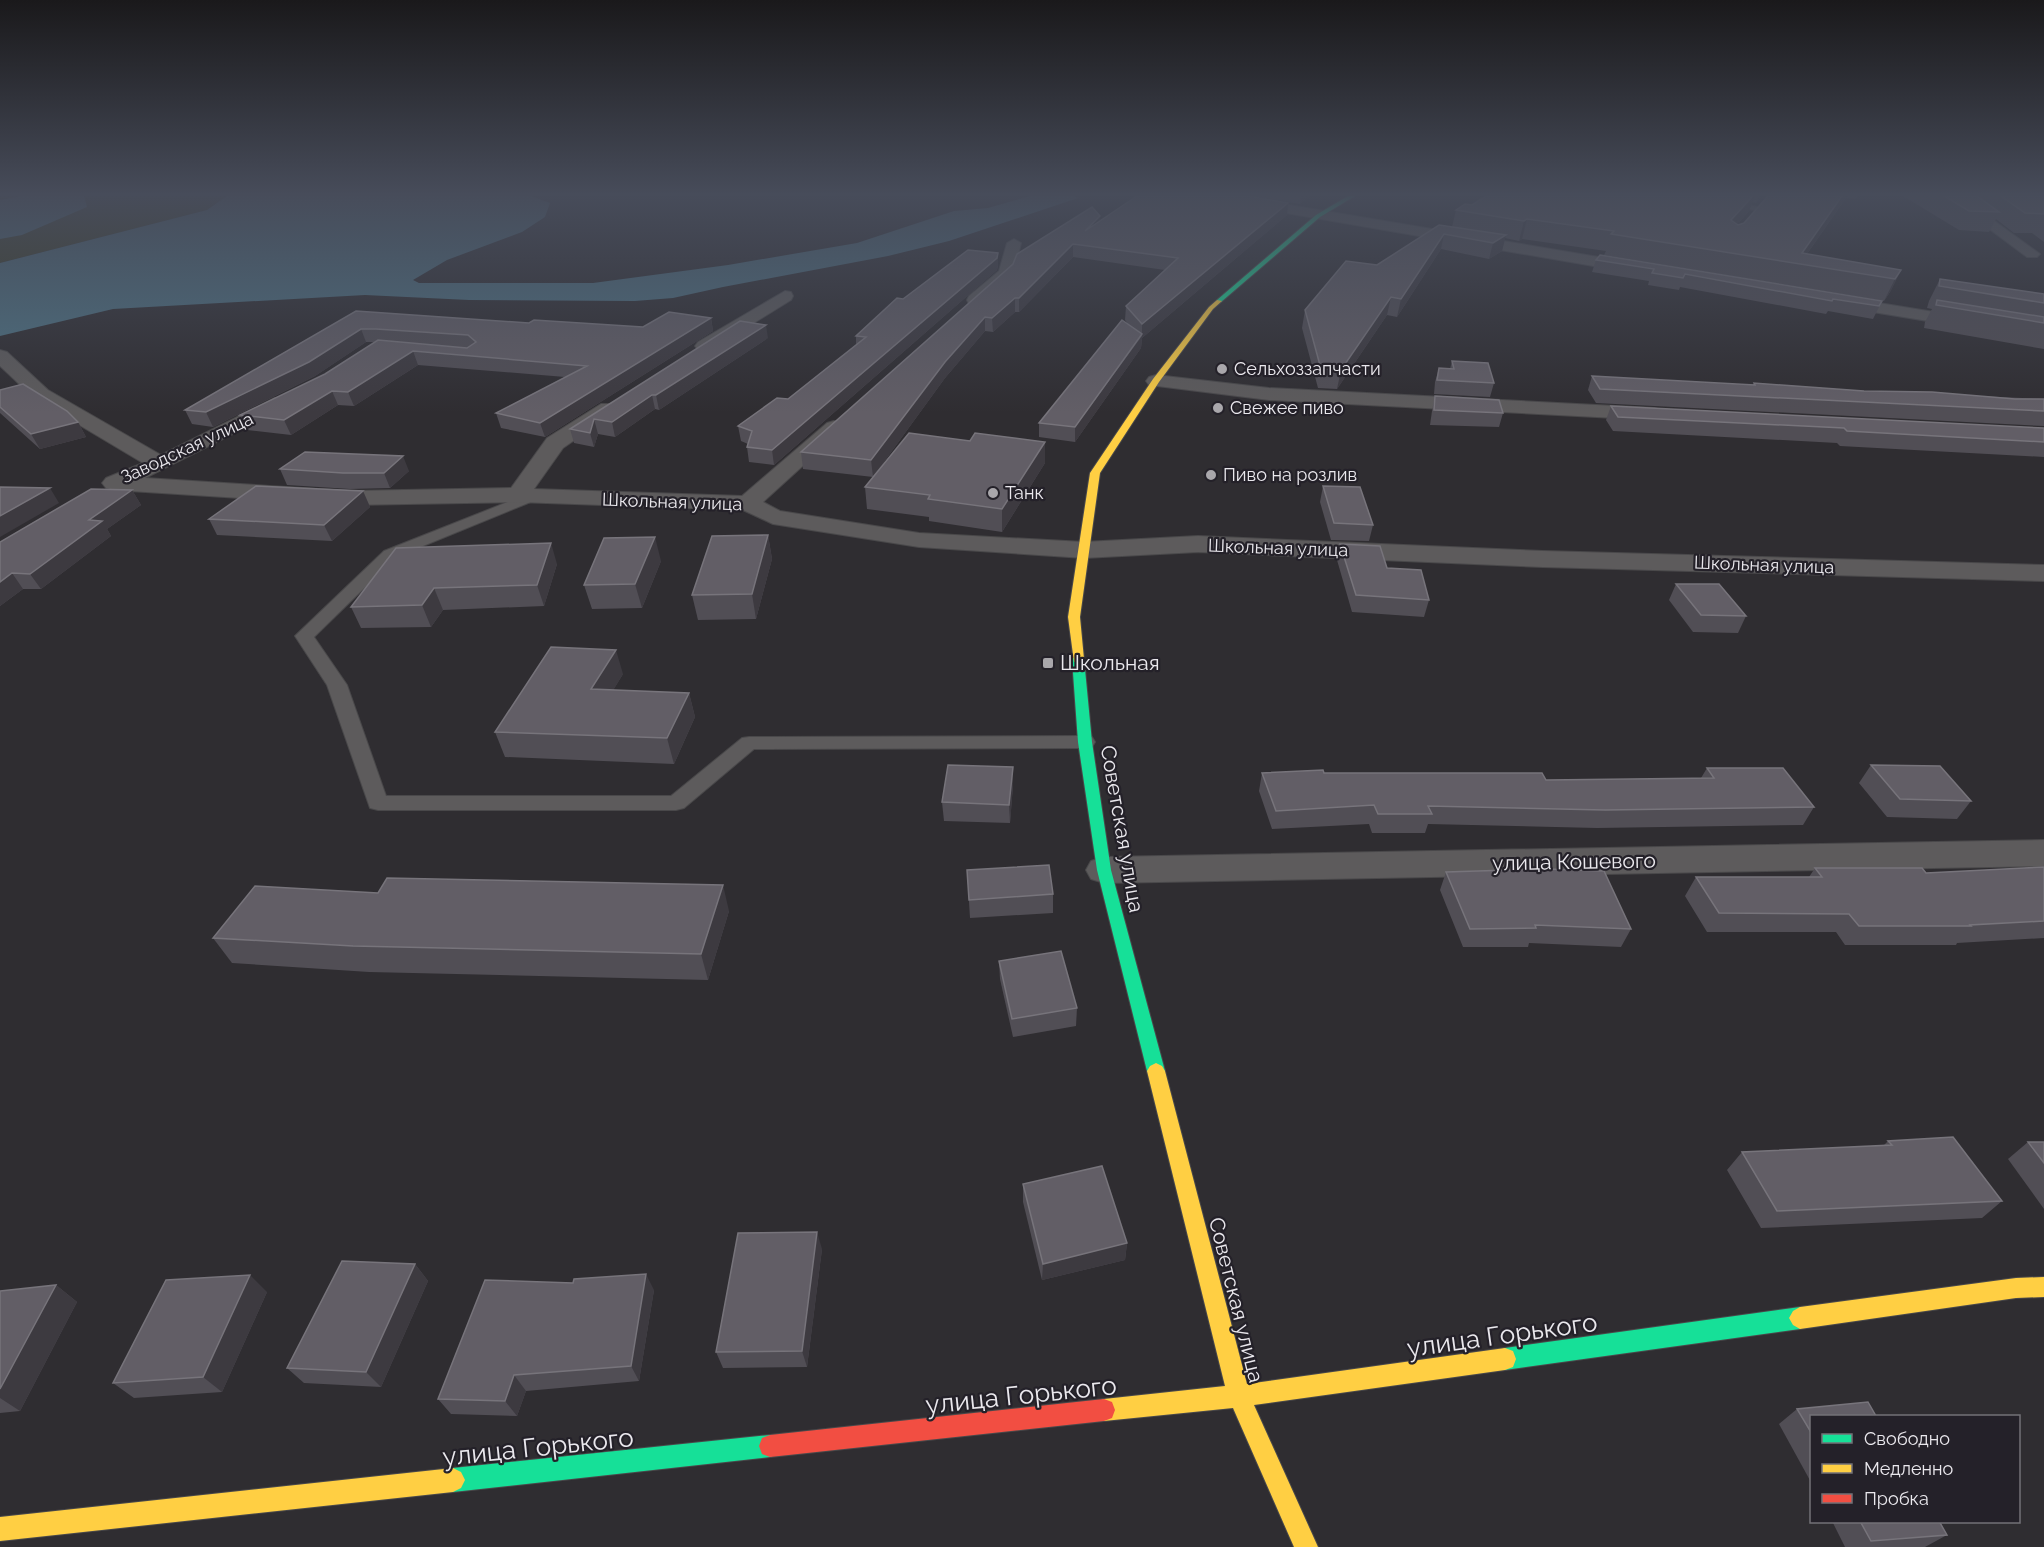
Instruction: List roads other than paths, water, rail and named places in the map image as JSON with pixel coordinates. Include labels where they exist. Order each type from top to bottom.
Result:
[{"type":"main road","name":"Советская улица","points":[[1257,268],[1211,308],[1156,381],[1095,473],[1074,617],[1085,742],[1104,870],[1239,1396],[1306,1547]]},
{"type":"main road","name":"улица Горького","points":[[0,1529],[1239,1396],[2016,1288],[2044,1287]]},
{"type":"street","points":[[962,312],[1006,273],[1007,268]]},
{"type":"street","points":[[1631,268],[1654,272]]},
{"type":"street","points":[[692,354],[785,296]]},
{"type":"street","points":[[1815,298],[2044,335]]},
{"type":"street","points":[[0,356],[40,394],[160,464]]},
{"type":"street","points":[[1156,381],[1269,394],[1674,415]]},
{"type":"street","name":"Заводская улица","points":[[104,489],[160,464],[302,392]]},
{"type":"street","points":[[525,496],[555,443],[624,398]]},
{"type":"street","points":[[748,503],[850,412]]},
{"type":"street","name":"Школьная улица","points":[[104,489],[350,498],[525,496],[748,503],[773,517],[919,540],[1084,550],[1198,544],[1543,559],[2044,573]]},
{"type":"street","name":"улица Кошевого","points":[[1104,870],[2044,853]]},
{"type":"lane","points":[[525,496],[390,554],[304,636],[337,685],[378,803],[676,803],[749,743],[1085,742]]},
{"type":"water","points":[[0,268],[433,268],[413,280],[419,283],[593,283],[704,268],[823,268],[673,298],[635,301],[469,300],[365,295],[113,309],[0,336]]},
{"type":"place","name":"Сельхоззапчасти","points":[[1222,369]]},
{"type":"place","name":"Свежее пиво","points":[[1218,408]]},
{"type":"place","name":"Пиво на розлив","points":[[1211,475]]},
{"type":"place","name":"Танк","points":[[993,493]]},
{"type":"place","name":"Школьная","points":[[1048,663]]}]
